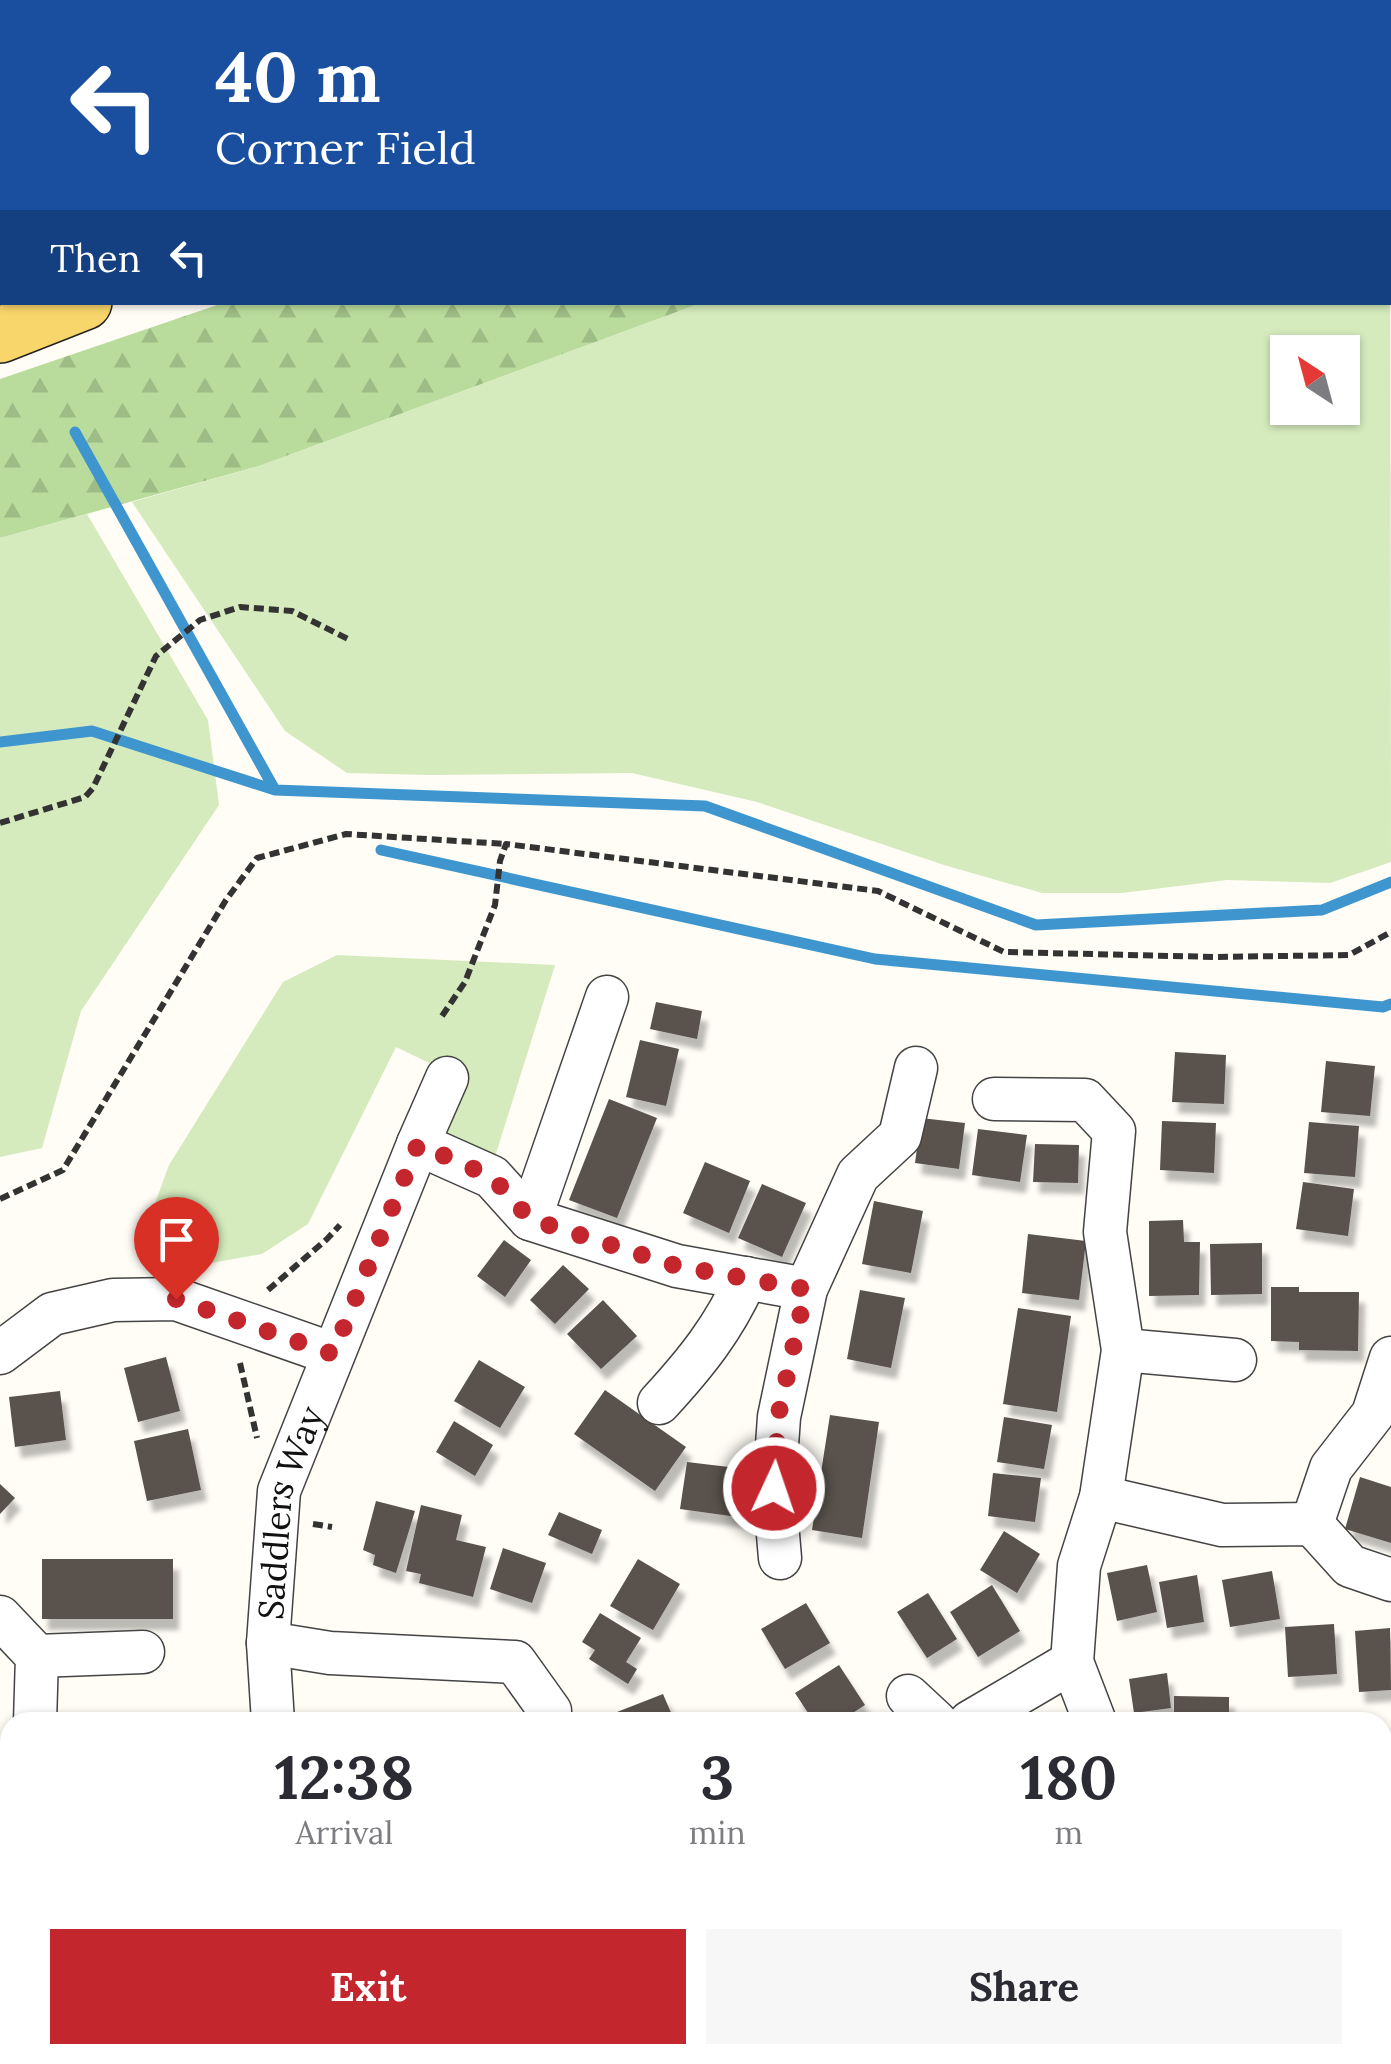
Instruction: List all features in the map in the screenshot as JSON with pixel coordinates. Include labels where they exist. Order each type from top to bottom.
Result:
[{"type":"main road","points":[[0,336],[77,305]]},
{"type":"street","points":[[530,1219],[608,997]]},
{"type":"street","points":[[780,1558],[774,1488],[778,1417],[806,1289],[858,1176],[900,1136],[916,1068]]},
{"type":"street","name":"Saddlers Way","points":[[272,1712],[268,1644],[279,1492],[447,1078]]},
{"type":"street","points":[[994,1098],[1085,1100],[1114,1131],[1105,1232],[1123,1350],[1101,1497],[1080,1566],[1072,1662],[1091,1712]]},
{"type":"street","points":[[418,1144],[492,1177],[530,1219],[677,1266],[806,1289]]},
{"type":"street","points":[[659,1403],[733,1309],[746,1278]]},
{"type":"street","points":[[0,1353],[52,1314],[114,1300],[176,1299],[333,1354]]},
{"type":"street","points":[[1123,1350],[1235,1360]]},
{"type":"street","points":[[1312,1524],[1332,1468],[1373,1414],[1391,1358]]},
{"type":"street","points":[[1101,1497],[1222,1524],[1312,1524],[1350,1566],[1391,1580]]},
{"type":"street","points":[[0,1617],[37,1656],[35,1712]]},
{"type":"street","points":[[268,1644],[330,1653],[515,1662],[550,1712]]},
{"type":"street","points":[[37,1656],[144,1652]]},
{"type":"street","points":[[987,1712],[1072,1662]]},
{"type":"path","points":[[0,824],[85,797],[93,788],[156,656],[200,620],[240,607],[292,611],[350,640]]},
{"type":"path","points":[[0,1199],[63,1170],[226,900],[257,858],[346,834],[506,844],[878,891],[1004,952],[1215,957],[1349,954],[1391,932]]},
{"type":"path","points":[[442,1016],[465,982],[494,905],[506,844]]},
{"type":"path","points":[[245,1322],[250,1306],[347,1218]]},
{"type":"green space","points":[[217,305],[696,305],[259,466],[0,538],[0,379]]},
{"type":"green space","points":[[696,305],[1390,305],[1391,862],[1330,883],[1227,880],[1122,893],[1042,893],[944,865],[757,802],[632,773],[347,773],[285,731],[132,502],[259,466]]},
{"type":"green space","points":[[87,514],[208,720],[219,805],[81,1011],[42,1148],[0,1157],[0,538]]},
{"type":"green space","points":[[337,955],[555,965],[494,1160],[451,1143],[444,1122],[452,1074],[396,1047],[308,1224],[262,1254],[183,1268],[146,1228],[169,1165],[283,982]]},
{"type":"building","points":[[656,1002],[702,1011],[697,1039],[650,1029]]},
{"type":"building","points":[[640,1040],[679,1049],[666,1106],[626,1097]]},
{"type":"building","points":[[1175,1052],[1226,1055],[1224,1104],[1172,1102]]},
{"type":"building","points":[[1326,1061],[1375,1066],[1370,1116],[1321,1112]]},
{"type":"building","points":[[609,1099],[657,1118],[617,1218],[569,1200]]},
{"type":"building","points":[[921,1118],[965,1123],[959,1169],[915,1163]]},
{"type":"building","points":[[1162,1121],[1216,1123],[1214,1173],[1160,1170]]},
{"type":"building","points":[[1309,1122],[1359,1126],[1355,1177],[1304,1173]]},
{"type":"building","points":[[978,1129],[1027,1135],[1020,1182],[972,1175]]},
{"type":"building","points":[[1035,1144],[1079,1145],[1078,1183],[1033,1182]]},
{"type":"building","points":[[705,1162],[750,1181],[729,1233],[683,1213]]},
{"type":"building","points":[[1303,1182],[1354,1189],[1348,1236],[1296,1229]]},
{"type":"building","points":[[762,1184],[806,1203],[782,1257],[738,1238]]},
{"type":"building","points":[[874,1201],[923,1211],[911,1273],[862,1264]]},
{"type":"building","points":[[1183,1220],[1184,1242],[1200,1242],[1199,1295],[1149,1296],[1149,1221]]},
{"type":"building","points":[[1028,1234],[1086,1241],[1079,1300],[1022,1293]]},
{"type":"building","points":[[504,1240],[531,1260],[505,1297],[477,1276]]},
{"type":"building","points":[[1262,1243],[1262,1294],[1211,1295],[1210,1244]]},
{"type":"building","points":[[563,1265],[589,1289],[555,1324],[530,1300]]},
{"type":"building","points":[[1271,1287],[1299,1287],[1299,1292],[1359,1292],[1358,1351],[1299,1350],[1299,1342],[1271,1341]]},
{"type":"building","points":[[860,1290],[905,1298],[891,1368],[847,1359]]},
{"type":"building","points":[[603,1300],[637,1336],[601,1369],[567,1334]]},
{"type":"building","points":[[1018,1308],[1071,1316],[1057,1412],[1003,1404]]},
{"type":"building","points":[[166,1357],[180,1411],[138,1422],[124,1368]]},
{"type":"building","points":[[479,1360],[525,1387],[500,1428],[454,1401]]},
{"type":"building","points":[[605,1390],[686,1447],[655,1491],[574,1434]]},
{"type":"building","points":[[60,1391],[66,1440],[15,1447],[9,1397]]},
{"type":"building","points":[[830,1415],[879,1422],[862,1538],[812,1530]]},
{"type":"building","points":[[1004,1417],[1052,1425],[1044,1469],[997,1462]]},
{"type":"building","points":[[454,1421],[493,1445],[475,1476],[436,1452]]},
{"type":"building","points":[[188,1429],[201,1490],[147,1501],[134,1441]]},
{"type":"building","points":[[687,1462],[762,1471],[752,1519],[680,1509]]},
{"type":"building","points":[[993,1473],[1041,1478],[1035,1522],[988,1516]]},
{"type":"building","points":[[1360,1477],[1391,1487],[1391,1543],[1345,1529]]},
{"type":"building","points":[[0,1484],[15,1498],[0,1514]]},
{"type":"building","points":[[376,1501],[415,1511],[396,1573],[373,1565],[375,1555],[363,1550]]},
{"type":"building","points":[[421,1505],[462,1515],[456,1540],[486,1547],[473,1597],[419,1583],[421,1574],[406,1571]]},
{"type":"building","points":[[559,1512],[602,1530],[592,1554],[548,1535]]},
{"type":"building","points":[[1004,1531],[1040,1554],[1017,1593],[980,1570]]},
{"type":"building","points":[[503,1548],[546,1563],[532,1603],[490,1589]]},
{"type":"building","points":[[42,1559],[173,1559],[173,1619],[42,1619]]},
{"type":"building","points":[[638,1559],[680,1584],[653,1630],[610,1606]]},
{"type":"building","points":[[1147,1565],[1157,1612],[1117,1621],[1107,1573]]},
{"type":"building","points":[[1272,1571],[1280,1619],[1230,1627],[1222,1580]]},
{"type":"building","points":[[1197,1575],[1204,1622],[1167,1628],[1159,1582]]},
{"type":"building","points":[[992,1585],[1020,1631],[978,1657],[950,1612]]},
{"type":"building","points":[[928,1593],[957,1639],[927,1658],[897,1612]]},
{"type":"building","points":[[806,1603],[830,1643],[785,1669],[761,1629]]},
{"type":"building","points":[[600,1613],[641,1638],[626,1662],[637,1669],[628,1684],[589,1659],[595,1650],[582,1642]]},
{"type":"building","points":[[1334,1624],[1337,1674],[1288,1677],[1285,1627]]},
{"type":"building","points":[[1390,1628],[1391,1690],[1359,1692],[1355,1631]]},
{"type":"building","points":[[839,1665],[865,1705],[854,1712],[807,1712],[795,1693]]},
{"type":"building","points":[[1167,1673],[1171,1708],[1134,1712],[1129,1679]]},
{"type":"building","points":[[663,1694],[671,1712],[617,1712]]},
{"type":"building","points":[[1174,1696],[1229,1697],[1229,1712],[1174,1712]]},
{"type":"waterway","points":[[75,432],[275,790]]},
{"type":"waterway","points":[[0,742],[92,731],[275,790],[705,806],[1036,925],[1322,910],[1391,882]]},
{"type":"waterway","points":[[381,850],[875,959],[1383,1007],[1391,1004]]},
{"type":"route","points":[[176,1299],[333,1354],[418,1144],[492,1177],[530,1219],[677,1266],[806,1289],[778,1417],[774,1488]]}]
